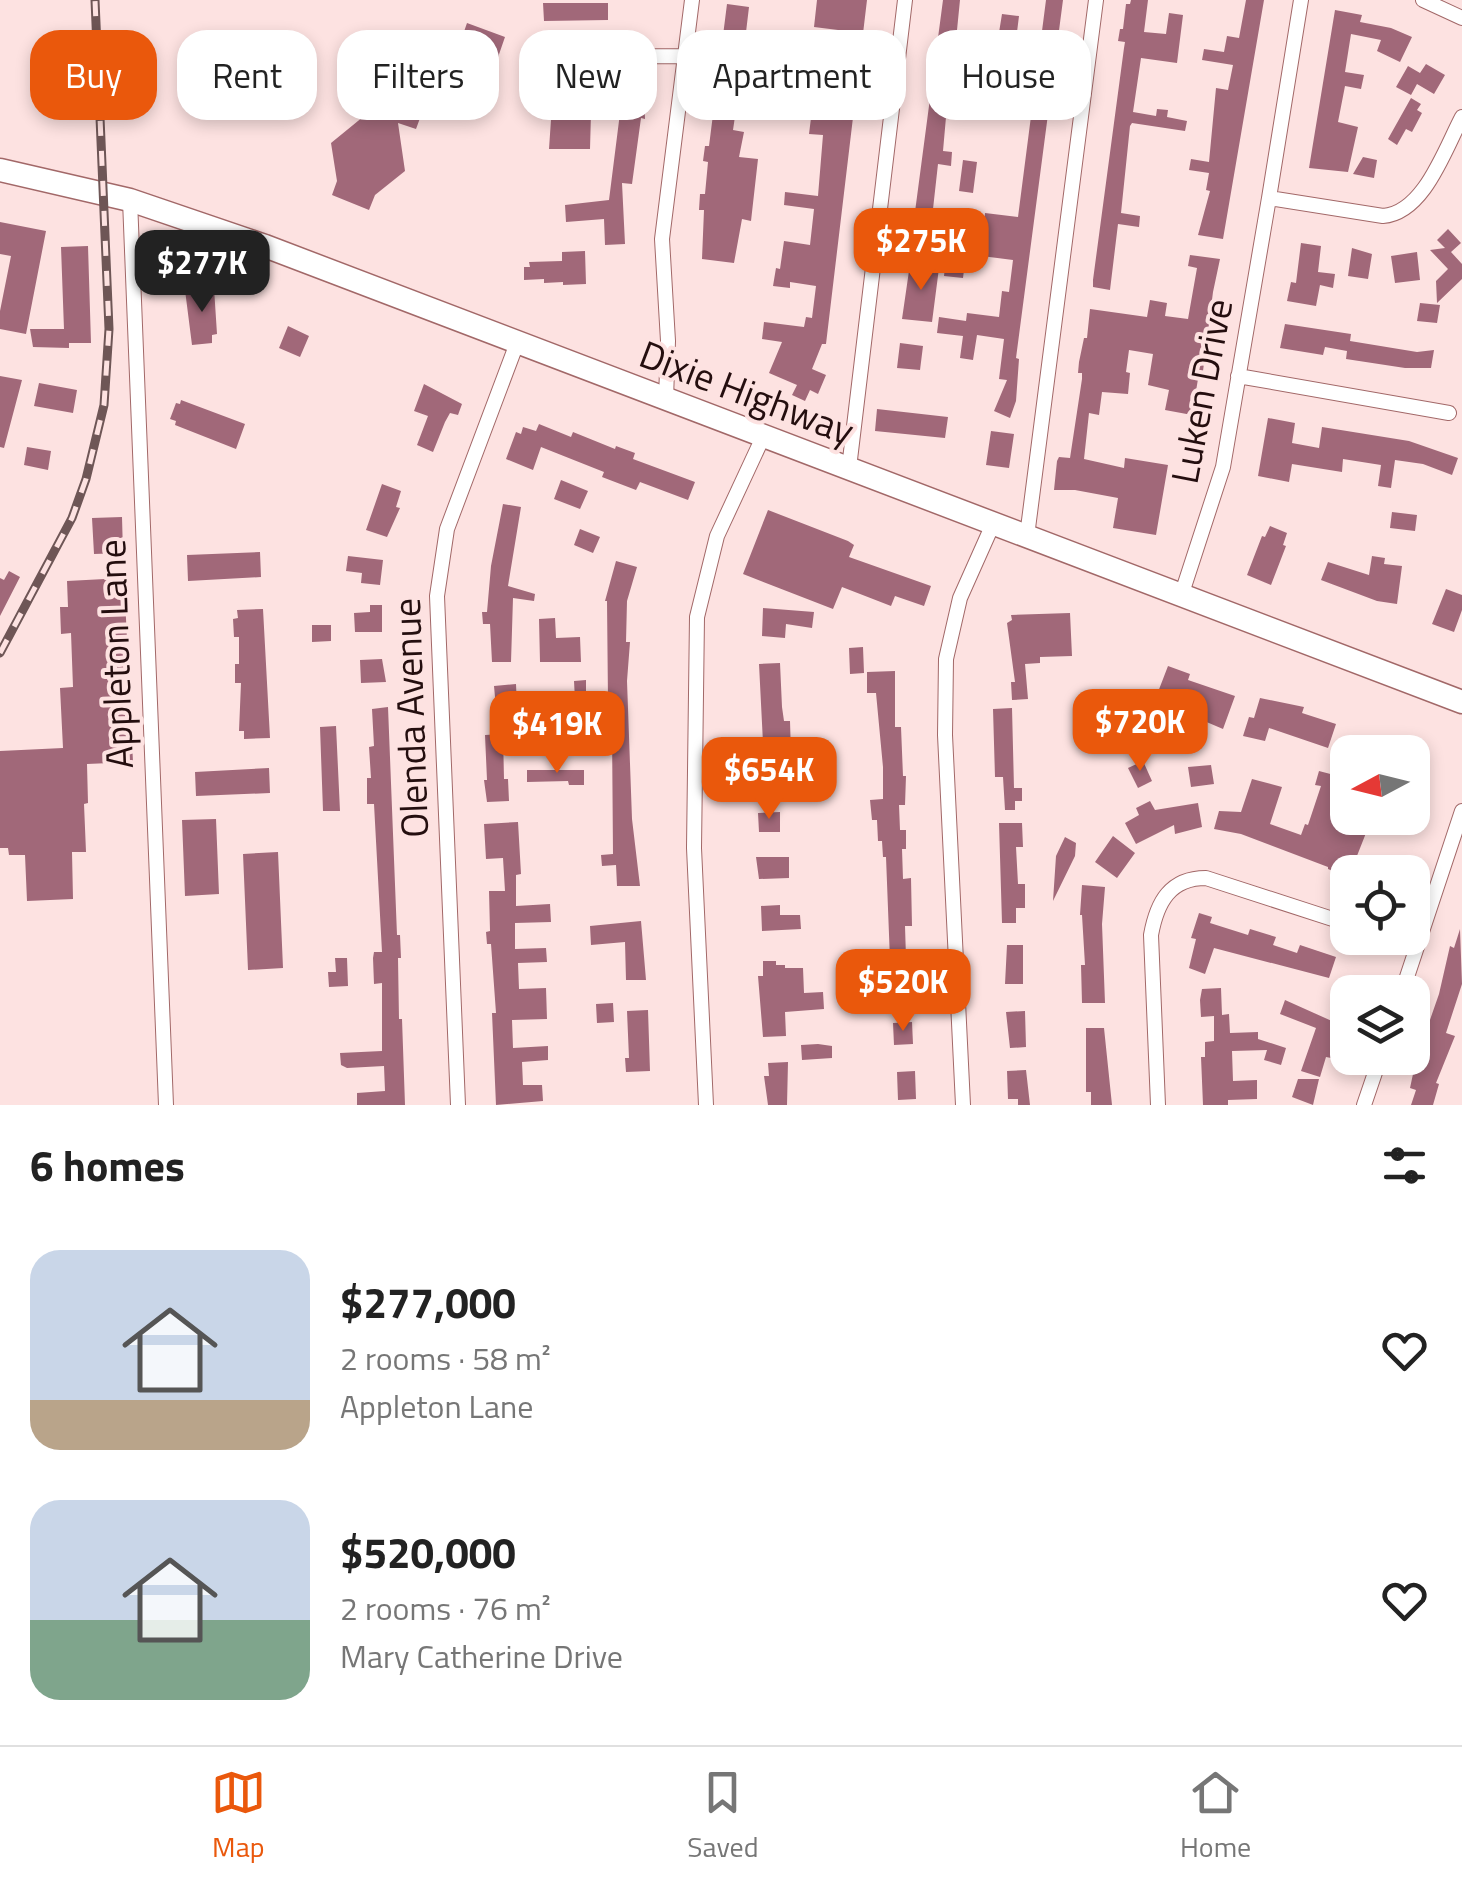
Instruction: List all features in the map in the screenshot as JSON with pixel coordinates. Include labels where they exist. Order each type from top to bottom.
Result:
[{"type":"main road","name":"Dixie Highway","points":[[0,170],[130,200],[266,246],[1462,702]]},
{"type":"street","points":[[688,30],[692,0]]},
{"type":"street","points":[[848,468],[905,0]]},
{"type":"street","points":[[1027,536],[1096,0]]},
{"type":"street","name":"Luken Drive","points":[[1182,593],[1220,481],[1301,0]]},
{"type":"street","points":[[1423,0],[1462,18]]},
{"type":"street","points":[[666,400],[668,341],[662,239],[677,114]]},
{"type":"street","points":[[1269,198],[1383,216],[1398,214],[1424,186],[1462,117]]},
{"type":"street","name":"Appleton Lane","points":[[130,200],[166,1105]]},
{"type":"street","name":"Olenda Avenue","points":[[458,1105],[437,596],[446,529],[517,343]]},
{"type":"street","points":[[1238,376],[1449,413]]},
{"type":"street","points":[[706,1105],[694,848],[697,617],[716,536],[763,436]]},
{"type":"street","points":[[963,1105],[944,700],[950,636],[960,598],[994,524]]},
{"type":"street","points":[[1430,907],[1462,810]]},
{"type":"street","points":[[1158,1105],[1152,935],[1155,912],[1171,888],[1184,880],[1206,878],[1330,918]]},
{"type":"street","points":[[1364,1105],[1374,1075]]},
{"type":"building","points":[[817,0],[867,0],[863,30],[814,27]]},
{"type":"building","points":[[943,0],[960,0],[957,30],[939,30]]},
{"type":"building","points":[[1046,0],[1063,0],[1059,30],[1042,30]]},
{"type":"building","points":[[1131,0],[1148,0],[1144,32],[1166,34],[1169,13],[1183,15],[1177,63],[1141,58],[1133,112],[1156,116],[1157,109],[1168,110],[1167,117],[1187,121],[1185,131],[1132,123],[1130,126],[1121,213],[1140,216],[1139,227],[1118,224],[1110,290],[1093,287],[1093,280],[1125,42],[1118,41],[1126,4]]},
{"type":"building","points":[[1246,0],[1264,0],[1223,239],[1198,235],[1210,191],[1206,190],[1209,173],[1189,170],[1191,159],[1209,162],[1216,88],[1228,90],[1233,65],[1202,60],[1204,49],[1224,52],[1227,36],[1239,38]]},
{"type":"building","points":[[543,3],[608,3],[608,20],[544,21]]},
{"type":"building","points":[[727,4],[749,7],[746,30],[724,30]]},
{"type":"building","points":[[1335,10],[1362,15],[1360,22],[1412,37],[1400,62],[1377,51],[1381,40],[1351,34],[1345,72],[1364,75],[1361,89],[1345,86],[1338,122],[1358,127],[1348,172],[1309,168]]},
{"type":"building","points":[[1002,14],[1019,16],[1017,30],[999,30]]},
{"type":"building","points":[[467,23],[486,30],[465,30]]},
{"type":"building","points":[[1426,64],[1445,75],[1434,94],[1417,84],[1411,95],[1396,87],[1408,66],[1420,73]]},
{"type":"building","points":[[1411,98],[1421,104],[1417,110],[1422,113],[1412,132],[1406,129],[1397,145],[1388,139]]},
{"type":"building","points":[[359,120],[419,120],[416,129],[398,123],[405,171],[375,195],[369,210],[332,195],[337,181],[331,143]]},
{"type":"building","points":[[551,120],[591,120],[590,149],[549,149]]},
{"type":"building","points":[[619,120],[641,120],[632,184],[622,183],[625,244],[605,245],[604,219],[566,222],[565,205],[609,200]]},
{"type":"building","points":[[712,120],[734,120],[733,130],[744,132],[739,157],[758,159],[751,221],[742,219],[734,263],[702,259],[704,210],[699,210],[708,162],[703,161],[705,146],[709,146]]},
{"type":"building","points":[[811,120],[853,120],[826,344],[822,344],[812,369],[826,375],[818,394],[810,390],[805,401],[792,395],[797,385],[769,373],[782,342],[762,339],[764,322],[804,327],[806,317],[812,318],[816,286],[790,282],[790,288],[773,286],[784,241],[810,245],[814,209],[784,205],[785,192],[818,196],[823,135],[809,134]]},
{"type":"building","points":[[927,120],[946,120],[943,151],[952,152],[951,166],[938,164],[929,245],[911,242]]},
{"type":"building","points":[[1031,120],[1047,120],[1016,358],[1016,401],[1010,418],[994,411],[1007,380],[999,379],[1004,339],[977,335],[973,360],[960,358],[963,336],[937,333],[939,317],[966,321],[967,313],[999,317],[1002,291],[1009,292],[1013,260],[966,254],[963,278],[944,276],[948,239],[982,243],[985,213],[1018,217]]},
{"type":"building","points":[[1363,157],[1377,160],[1374,178],[1353,174]]},
{"type":"building","points":[[963,160],[977,162],[973,193],[959,191]]},
{"type":"building","points":[[0,222],[46,231],[26,334],[0,329],[11,256],[0,254]]},
{"type":"building","points":[[1448,229],[1461,243],[1451,252],[1462,264],[1462,279],[1437,303],[1436,281],[1448,269],[1430,250],[1445,248],[1437,240]]},
{"type":"building","points":[[1301,243],[1321,246],[1318,272],[1335,274],[1333,288],[1320,285],[1316,306],[1287,301],[1291,282],[1296,283]]},
{"type":"building","points":[[88,246],[91,343],[69,343],[69,348],[33,347],[30,329],[64,329],[61,247]]},
{"type":"building","points":[[1352,248],[1372,254],[1368,279],[1348,276]]},
{"type":"building","points":[[585,251],[586,284],[524,280],[524,267],[530,267],[529,262],[562,261],[562,252]]},
{"type":"building","points":[[1417,252],[1420,280],[1395,283],[1391,256]]},
{"type":"building","points":[[1190,255],[1220,259],[1202,379],[1198,379],[1192,415],[1165,410],[1169,390],[1148,385],[1153,354],[1129,350],[1128,394],[1102,392],[1099,415],[1089,413],[1084,459],[1124,468],[1125,458],[1168,465],[1156,535],[1113,528],[1118,498],[1054,490],[1059,457],[1070,458],[1082,379],[1079,362],[1090,309],[1147,317],[1150,300],[1167,303],[1165,316],[1188,319],[1197,268],[1188,266]]},
{"type":"building","points":[[910,264],[939,268],[932,322],[902,319]]},
{"type":"building","points":[[214,288],[217,334],[212,335],[212,343],[192,345],[185,290]]},
{"type":"building","points":[[1420,303],[1440,305],[1437,323],[1417,321]]},
{"type":"building","points":[[1285,324],[1351,334],[1350,341],[1417,352],[1434,350],[1431,368],[1346,359],[1347,351],[1325,347],[1323,355],[1280,348]]},
{"type":"building","points":[[288,326],[309,336],[300,357],[279,348]]},
{"type":"building","points":[[900,343],[923,346],[920,370],[897,368]]},
{"type":"building","points":[[0,376],[22,380],[4,448],[0,447]]},
{"type":"building","points":[[39,383],[77,390],[73,413],[34,406]]},
{"type":"building","points":[[424,384],[462,404],[458,415],[450,413],[433,452],[417,445],[428,416],[414,411]]},
{"type":"building","points":[[181,400],[245,424],[236,449],[175,425],[176,421],[170,419]]},
{"type":"building","points":[[877,409],[948,417],[945,438],[875,431]]},
{"type":"building","points":[[1268,418],[1295,423],[1292,443],[1319,448],[1322,427],[1409,441],[1458,458],[1452,475],[1423,464],[1395,460],[1391,488],[1378,486],[1381,465],[1343,459],[1342,472],[1292,464],[1289,482],[1258,476]]},
{"type":"building","points":[[539,424],[571,437],[573,432],[635,453],[633,459],[695,482],[688,500],[640,482],[636,490],[602,477],[604,472],[541,447],[533,470],[506,459],[516,432],[521,434],[523,427],[536,431]]},
{"type":"building","points":[[991,431],[1014,434],[1009,468],[986,465]]},
{"type":"building","points":[[27,447],[51,451],[48,470],[24,465]]},
{"type":"building","points":[[561,480],[588,491],[580,509],[554,499]]},
{"type":"building","points":[[382,484],[401,491],[396,507],[400,508],[387,537],[366,530]]},
{"type":"building","points":[[503,504],[521,507],[508,586],[535,594],[534,601],[513,598],[511,662],[492,662],[490,624],[483,624],[482,612],[487,612]]},
{"type":"building","points":[[768,510],[848,541],[854,545],[849,557],[931,586],[924,606],[895,596],[891,606],[842,587],[833,609],[743,574]]},
{"type":"building","points":[[1392,512],[1417,515],[1415,531],[1390,528]]},
{"type":"building","points":[[122,517],[123,553],[94,554],[92,518]]},
{"type":"building","points":[[1270,526],[1287,533],[1271,585],[1247,575]]},
{"type":"building","points":[[580,529],[600,537],[593,553],[574,545]]},
{"type":"building","points":[[260,552],[261,577],[188,581],[187,555]]},
{"type":"building","points":[[348,556],[383,560],[380,585],[361,583],[362,573],[346,571]]},
{"type":"building","points":[[1372,556],[1385,558],[1384,564],[1402,566],[1397,604],[1377,601],[1321,580],[1328,562],[1369,575]]},
{"type":"building","points":[[616,561],[637,567],[627,601],[626,642],[630,642],[627,681],[632,819],[640,886],[617,886],[616,865],[602,866],[601,855],[613,854],[609,712],[586,713],[586,718],[576,719],[574,681],[586,680],[586,701],[608,701],[605,601]]},
{"type":"building","points":[[9,571],[20,577],[0,616],[0,578],[4,580]]},
{"type":"building","points":[[124,578],[133,762],[87,764],[86,852],[72,852],[73,899],[27,901],[25,855],[9,855],[8,848],[0,848],[0,751],[63,748],[60,688],[73,687],[71,633],[61,634],[60,607],[68,607],[67,581]]},
{"type":"building","points":[[1446,589],[1462,595],[1462,610],[1454,632],[1432,624]]},
{"type":"building","points":[[370,605],[382,605],[382,632],[355,632],[354,613],[370,612]]},
{"type":"building","points":[[763,608],[814,612],[812,628],[786,624],[785,638],[762,636]]},
{"type":"building","points":[[263,609],[270,738],[244,739],[244,731],[239,731],[241,683],[235,683],[239,637],[234,637],[233,619],[238,618],[237,610]]},
{"type":"building","points":[[1070,613],[1072,656],[1040,657],[1040,663],[1025,664],[1028,699],[1012,700],[1011,682],[1015,682],[1007,623],[1012,620],[1011,615]]},
{"type":"building","points":[[555,618],[556,638],[580,637],[581,662],[540,662],[539,619]]},
{"type":"building","points":[[312,625],[331,625],[331,641],[312,642]]},
{"type":"building","points":[[863,647],[864,673],[850,674],[849,648]]},
{"type":"building","points":[[382,659],[386,682],[361,683],[360,660]]},
{"type":"building","points":[[780,663],[782,707],[784,721],[790,721],[791,754],[787,754],[788,763],[782,763],[782,788],[764,789],[764,757],[753,757],[753,744],[763,743],[759,664]]},
{"type":"building","points":[[1168,666],[1190,674],[1188,680],[1235,696],[1223,729],[1176,709],[1174,713],[1153,705]]},
{"type":"building","points":[[895,671],[895,727],[901,727],[906,776],[905,805],[899,805],[900,830],[906,830],[903,879],[911,878],[912,926],[905,926],[912,985],[891,986],[886,857],[882,841],[878,841],[877,820],[872,820],[870,800],[883,799],[883,767],[876,693],[867,693],[867,672]]},
{"type":"building","points":[[516,684],[517,707],[496,708],[494,686]]},
{"type":"building","points":[[1260,698],[1304,707],[1302,713],[1336,724],[1328,748],[1269,728],[1265,741],[1243,736],[1249,717],[1254,718]]},
{"type":"building","points":[[388,707],[405,1105],[357,1105],[357,1093],[385,1091],[384,1066],[347,1068],[341,1065],[340,1053],[382,1051],[382,983],[374,984],[373,958],[374,952],[382,952],[374,804],[367,804],[367,778],[371,778],[369,747],[374,746],[372,709]]},
{"type":"building","points":[[1012,708],[1014,788],[1022,788],[1022,801],[1015,801],[1015,810],[1005,810],[1003,777],[995,777],[993,709]]},
{"type":"building","points":[[336,726],[340,811],[323,811],[320,727]]},
{"type":"building","points":[[503,734],[504,779],[508,779],[509,801],[487,802],[485,735]]},
{"type":"building","points":[[1143,761],[1152,781],[1138,788],[1128,768]]},
{"type":"building","points":[[1211,765],[1214,784],[1191,787],[1188,767]]},
{"type":"building","points":[[269,768],[270,793],[196,796],[195,772]]},
{"type":"building","points":[[527,770],[584,770],[584,785],[569,785],[568,781],[527,782]]},
{"type":"building","points":[[1319,771],[1330,774],[1330,835],[1365,835],[1357,855],[1330,855],[1330,870],[1241,834],[1214,829],[1219,811],[1241,812],[1252,779],[1282,787],[1270,824],[1301,835],[1321,786],[1315,785]]},
{"type":"building","points":[[1150,801],[1155,810],[1198,803],[1202,827],[1175,834],[1174,825],[1136,844],[1125,823],[1139,815],[1136,808]]},
{"type":"building","points":[[780,812],[780,832],[759,832],[758,813]]},
{"type":"building","points":[[216,819],[219,894],[185,896],[182,820]]},
{"type":"building","points":[[518,822],[521,874],[516,875],[516,906],[550,904],[551,922],[515,923],[515,949],[546,948],[547,962],[518,963],[519,989],[546,988],[547,1019],[512,1020],[513,1048],[548,1046],[548,1060],[522,1062],[523,1085],[542,1085],[543,1101],[496,1105],[492,1013],[496,1013],[491,944],[487,944],[486,932],[490,931],[489,891],[505,891],[503,858],[486,859],[484,824]]},
{"type":"building","points":[[999,823],[1022,823],[1023,847],[1016,847],[1018,884],[1025,884],[1025,908],[1016,908],[1016,923],[1002,923]]},
{"type":"building","points":[[1113,836],[1135,853],[1117,878],[1095,862]]},
{"type":"building","points":[[1065,837],[1076,843],[1075,856],[1053,901],[1056,856]]},
{"type":"building","points":[[278,852],[283,968],[248,970],[243,854]]},
{"type":"building","points":[[756,857],[789,857],[789,878],[759,879]]},
{"type":"building","points":[[1082,885],[1105,887],[1105,1003],[1082,1003]]},
{"type":"building","points":[[780,905],[780,915],[800,915],[801,929],[762,931],[761,906]]},
{"type":"building","points":[[1199,913],[1212,917],[1210,923],[1248,935],[1250,929],[1276,937],[1273,945],[1297,953],[1300,945],[1336,957],[1329,978],[1214,948],[1205,974],[1189,968],[1196,939],[1191,938]]},
{"type":"building","points":[[641,921],[646,980],[626,980],[625,942],[591,945],[590,926]]},
{"type":"building","points":[[1460,929],[1462,984],[1446,1033],[1455,1036],[1436,1083],[1439,1084],[1433,1105],[1411,1105],[1416,1090],[1410,1088],[1413,1075],[1430,1075],[1430,1020],[1450,946],[1454,948]]},
{"type":"building","points":[[1007,945],[1023,945],[1023,984],[1005,984]]},
{"type":"building","points":[[335,958],[347,958],[348,986],[329,987],[328,972],[336,972]]},
{"type":"building","points":[[763,961],[776,961],[776,965],[785,968],[803,968],[804,993],[823,992],[824,1009],[785,1012],[786,1036],[763,1037],[758,976],[763,976]]},
{"type":"building","points":[[1221,988],[1222,1015],[1229,1014],[1230,1033],[1258,1032],[1258,1039],[1286,1048],[1281,1065],[1264,1060],[1267,1050],[1232,1051],[1233,1081],[1257,1080],[1257,1099],[1203,1105],[1201,1057],[1205,1057],[1205,1042],[1214,1041],[1214,1016],[1201,1017],[1200,1000],[1202,989]]},
{"type":"building","points":[[1285,1000],[1330,1020],[1330,1058],[1326,1057],[1320,1077],[1301,1071],[1316,1028],[1280,1014]]},
{"type":"building","points":[[613,1003],[614,1022],[597,1023],[596,1004]]},
{"type":"building","points":[[648,1010],[650,1071],[626,1072],[627,1011]]},
{"type":"building","points":[[1025,1011],[1026,1047],[1010,1048],[1006,1012]]},
{"type":"building","points":[[912,1022],[913,1044],[894,1045],[893,1023]]},
{"type":"building","points":[[1086,1028],[1104,1028],[1112,1105],[1091,1105],[1091,1092],[1086,1092]]},
{"type":"building","points":[[801,1045],[832,1046],[832,1058],[802,1060]]},
{"type":"building","points":[[788,1062],[787,1105],[768,1105],[764,1076],[769,1076],[768,1063]]},
{"type":"building","points":[[1026,1070],[1030,1105],[1018,1105],[1018,1099],[1008,1099],[1007,1071]]},
{"type":"building","points":[[915,1071],[916,1099],[898,1100],[897,1072]]},
{"type":"building","points":[[1298,1079],[1319,1079],[1313,1105],[1292,1097]]},
{"type":"railway","points":[[0,653],[72,518],[104,405],[109,329],[95,0]]}]
